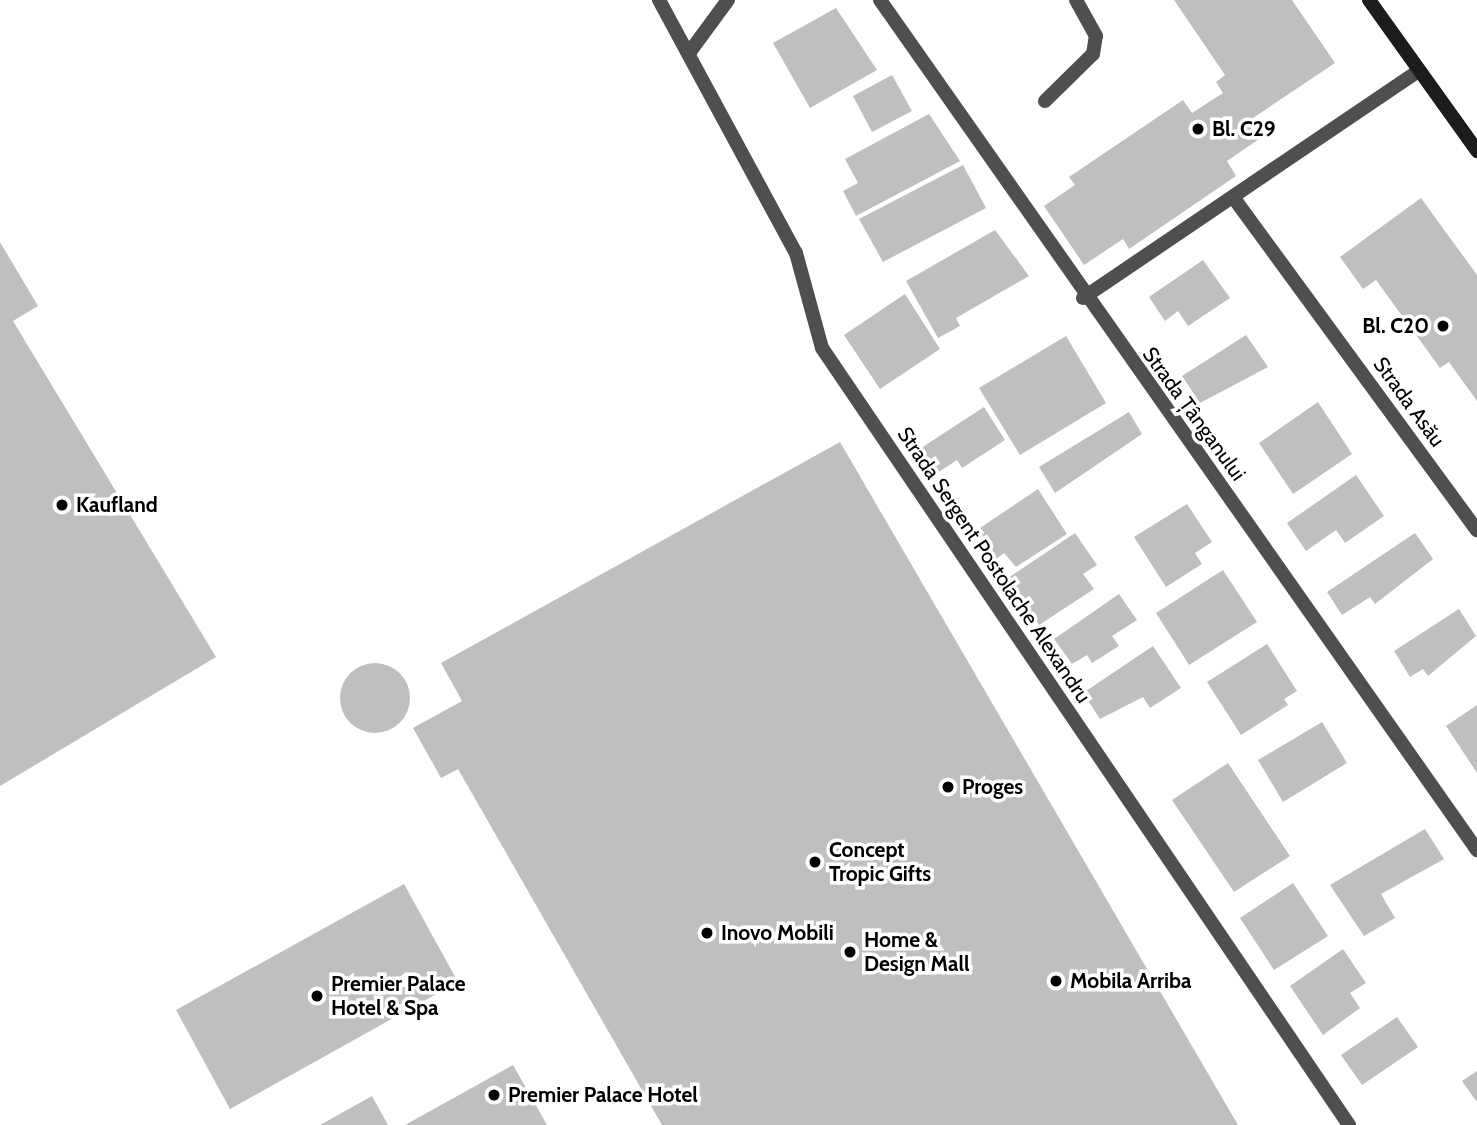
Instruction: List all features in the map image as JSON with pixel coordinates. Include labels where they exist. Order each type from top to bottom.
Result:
[{"type":"street","name":"Strada Sergent Postolache Alexandru","points":[[659,0],[796,253],[822,348],[1349,1125]]},
{"type":"street","points":[[689,53],[728,0]]},
{"type":"street","name":"Strada Țânganului","points":[[880,0],[1083,298],[1477,850]]},
{"type":"street","points":[[1045,101],[1093,54],[1096,36],[1076,0]]},
{"type":"street","points":[[1369,0],[1477,151]]},
{"type":"street","points":[[1083,298],[1418,71]]},
{"type":"street","name":"Strada Asău","points":[[1233,197],[1477,530]]},
{"type":"building","name":"Bl. C29","points":[[1174,0],[1292,0],[1335,63],[1250,120],[1262,137],[1227,161],[1236,176],[1129,249],[1123,239],[1084,265],[1044,206],[1075,185],[1069,177],[1183,100],[1192,113],[1223,93],[1216,82],[1225,75]]},
{"type":"building","points":[[836,8],[877,70],[810,108],[773,43]]},
{"type":"building","points":[[892,75],[912,111],[872,132],[853,96]]},
{"type":"building","points":[[929,114],[960,161],[856,216],[843,191],[858,183],[845,159]]},
{"type":"building","points":[[963,165],[986,208],[883,262],[859,219]]},
{"type":"building","name":"Bl. C20","points":[[1421,198],[1477,275],[1477,401],[1449,362],[1440,368],[1376,280],[1363,289],[1340,257]]},
{"type":"building","points":[[995,230],[1029,276],[956,318],[960,326],[938,338],[906,281]]},
{"type":"building","name":"Kaufland","points":[[0,242],[38,306],[13,321],[216,657],[0,786]]},
{"type":"building","points":[[1203,260],[1230,298],[1188,326],[1178,311],[1165,321],[1149,297]]},
{"type":"building","points":[[905,294],[940,349],[880,389],[844,335]]},
{"type":"building","points":[[1246,335],[1268,367],[1200,403],[1182,376]]},
{"type":"building","points":[[1066,336],[1106,403],[1020,455],[979,388]]},
{"type":"building","points":[[1318,402],[1352,454],[1293,494],[1259,443]]},
{"type":"building","points":[[984,407],[1005,440],[962,468],[957,460],[934,475],[918,450]]},
{"type":"building","points":[[1129,412],[1142,434],[1055,493],[1039,467]]},
{"type":"building","name":"Home & Design Mall","points":[[840,442],[1238,1125],[662,1125],[458,769],[441,778],[413,728],[462,701],[441,663]]},
{"type":"building","points":[[1356,475],[1384,516],[1345,543],[1336,530],[1306,551],[1287,523]]},
{"type":"building","points":[[1038,489],[1067,534],[1016,567],[1004,553],[995,560],[977,530]]},
{"type":"building","points":[[1187,504],[1212,542],[1195,553],[1202,564],[1166,587],[1134,537]]},
{"type":"building","points":[[1075,533],[1097,565],[1083,574],[1094,589],[1039,625],[1008,578]]},
{"type":"building","points":[[1415,533],[1433,559],[1375,604],[1370,597],[1342,615],[1327,592]]},
{"type":"building","points":[[1223,570],[1257,622],[1189,665],[1156,613]]},
{"type":"building","points":[[1119,594],[1137,620],[1112,636],[1119,646],[1092,663],[1087,655],[1072,664],[1054,639]]},
{"type":"building","points":[[1459,609],[1476,636],[1428,676],[1423,669],[1410,677],[1394,651]]},
{"type":"building","points":[[1267,644],[1297,691],[1284,699],[1288,705],[1241,735],[1207,682]]},
{"type":"building","points":[[1153,646],[1181,688],[1150,708],[1143,697],[1100,719],[1083,693]]},
{"type":"building","points":[[375,663],[394,669],[404,679],[410,698],[404,717],[394,727],[375,733],[356,727],[346,717],[340,698],[346,679],[356,669]]},
{"type":"building","points":[[1477,705],[1477,773],[1446,726]]},
{"type":"building","points":[[1322,722],[1347,763],[1283,802],[1258,760]]},
{"type":"building","points":[[1228,763],[1290,856],[1234,892],[1172,800]]},
{"type":"building","points":[[1425,829],[1444,859],[1381,894],[1395,918],[1364,936],[1330,885]]},
{"type":"building","points":[[1293,883],[1328,936],[1274,970],[1240,918]]},
{"type":"building","name":"Premier Palace Hotel & Spa","points":[[404,884],[458,982],[230,1109],[176,1010]]},
{"type":"building","points":[[1343,949],[1366,983],[1350,993],[1360,1008],[1323,1035],[1290,986]]},
{"type":"building","points":[[1397,1017],[1418,1047],[1362,1085],[1341,1055]]},
{"type":"building","name":"Premier Palace Hotel","points":[[513,1065],[547,1125],[405,1125]]},
{"type":"building","points":[[1477,1071],[1477,1102],[1462,1081]]},
{"type":"building","points":[[372,1096],[388,1125],[320,1125]]},
{"type":"place","name":"Bl. C29","points":[[1198,129]]},
{"type":"place","name":"Bl. C20","points":[[1443,326]]},
{"type":"place","name":"Kaufland","points":[[62,505]]},
{"type":"place","name":"Proges","points":[[948,787]]},
{"type":"place","name":"Concept Tropic Gifts","points":[[815,862]]},
{"type":"place","name":"Inovo Mobili","points":[[707,933]]},
{"type":"place","name":"Home & Design Mall","points":[[850,952]]},
{"type":"place","name":"Mobila Arriba","points":[[1056,981]]},
{"type":"place","name":"Premier Palace Hotel & Spa","points":[[317,996]]},
{"type":"place","name":"Premier Palace Hotel","points":[[494,1095]]}]
